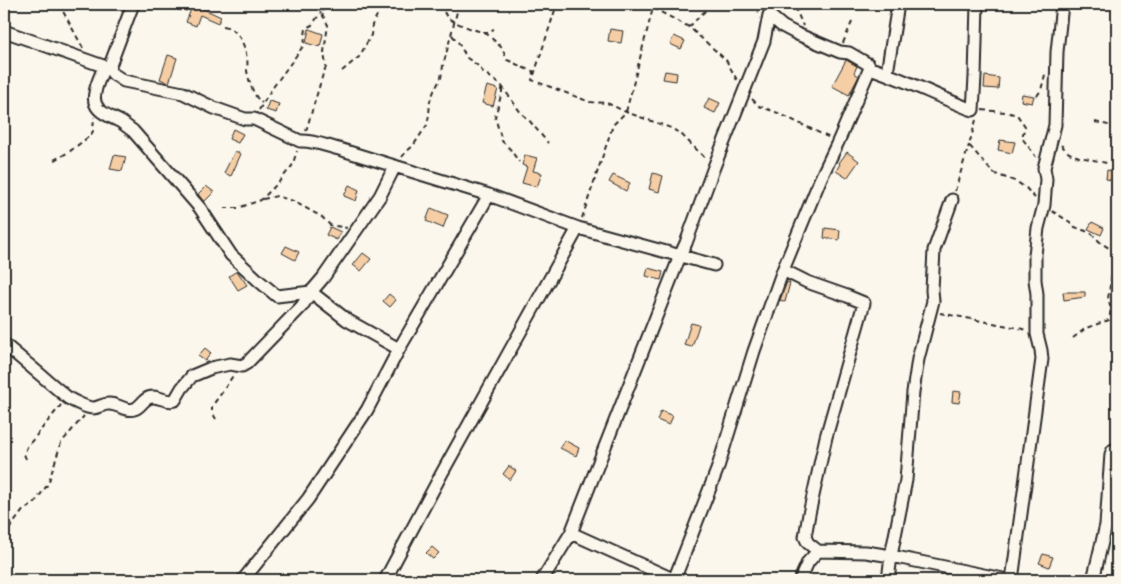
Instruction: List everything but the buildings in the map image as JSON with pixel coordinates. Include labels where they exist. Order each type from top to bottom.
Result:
[{"type":"street","points":[[133,4],[95,92],[94,102],[97,108],[134,131],[200,208],[231,255],[277,296],[311,292],[347,320],[399,348]]},
{"type":"street","points":[[887,73],[898,4]]},
{"type":"street","points":[[542,580],[571,533],[764,41],[769,15],[782,26],[840,52],[849,53],[868,64],[870,68],[887,73],[939,97],[974,110],[977,4]]},
{"type":"street","points":[[1012,580],[1041,366],[1041,350],[1037,334],[1035,255],[1038,228],[1044,205],[1046,179],[1044,168],[1055,125],[1058,38],[1062,4]]},
{"type":"street","points":[[4,31],[106,67],[113,74],[124,80],[183,93],[214,108],[245,119],[254,119],[300,141],[314,142],[489,195],[578,228],[714,265]]},
{"type":"street","points":[[571,533],[674,580],[717,470],[754,351],[782,270],[870,68]]},
{"type":"street","points":[[4,344],[75,402],[94,408],[106,403],[114,404],[130,410],[137,408],[145,399],[151,396],[170,402],[175,400],[192,376],[211,368],[230,364],[242,366],[247,363],[302,306],[380,196],[395,166]]},
{"type":"street","points":[[243,580],[308,499],[367,410],[399,348],[489,195]]},
{"type":"street","points":[[888,580],[906,480],[913,392],[918,359],[933,301],[934,250],[952,200]]},
{"type":"street","points":[[385,580],[578,228]]},
{"type":"street","points":[[782,270],[807,282],[864,303],[826,437],[808,514],[806,537],[808,543],[818,551],[866,552],[1008,580]]},
{"type":"street","points":[[1093,580],[1106,525],[1111,454],[1113,450],[1117,450]]},
{"type":"street","points":[[800,580],[808,562],[818,551]]},
{"type":"path","points":[[59,4],[84,49],[88,61]]},
{"type":"path","points":[[169,4],[177,9],[186,11]]},
{"type":"path","points":[[254,119],[262,103],[304,45],[306,28],[312,25],[328,5],[332,4]]},
{"type":"path","points":[[336,4],[344,6],[346,4]]},
{"type":"path","points":[[440,4],[450,20],[484,32],[502,48],[507,60],[533,71],[532,80]]},
{"type":"path","points":[[395,166],[413,146],[427,125],[430,101],[442,78],[443,66],[458,4]]},
{"type":"path","points":[[532,80],[557,4]]},
{"type":"path","points":[[578,228],[613,125],[626,112],[654,4]]},
{"type":"path","points":[[689,27],[710,6],[719,4]]},
{"type":"path","points":[[742,4],[751,6],[769,15]]},
{"type":"path","points":[[795,7],[808,39]]},
{"type":"path","points":[[342,72],[359,57],[371,35],[372,25],[381,8]]},
{"type":"path","points":[[261,200],[292,166],[300,141],[304,136],[326,67],[324,52],[328,25],[321,12]]},
{"type":"path","points":[[840,52],[852,22]]},
{"type":"path","points":[[223,26],[235,31],[246,50],[247,69],[253,90],[256,98],[262,103]]},
{"type":"path","points":[[484,32],[494,29]]},
{"type":"path","points":[[452,35],[467,58],[501,85],[520,113],[548,143]]},
{"type":"path","points":[[532,80],[590,102],[607,104],[672,128],[681,134],[714,167]]},
{"type":"path","points":[[501,85],[502,92],[495,117],[502,141],[519,162]]},
{"type":"path","points":[[54,160],[69,152],[91,135],[94,121],[94,102]]},
{"type":"path","points":[[952,200],[969,145],[974,110],[1006,112],[1017,115],[1025,126],[1022,138],[1044,168]]},
{"type":"path","points":[[1095,122],[1117,127]]},
{"type":"path","points":[[1052,136],[1069,153],[1110,164]]},
{"type":"path","points":[[969,145],[994,173],[1022,185],[1044,205],[1075,227],[1091,233],[1101,243],[1117,253]]},
{"type":"path","points":[[224,208],[238,208],[277,196],[293,201],[322,217],[330,224],[356,230]]},
{"type":"path","points":[[1073,338],[1086,328],[1109,320],[1111,309],[1108,299],[1112,272],[1116,261],[1113,250]]},
{"type":"path","points":[[930,312],[1019,328],[1037,334]]},
{"type":"path","points":[[216,419],[212,412],[212,406],[233,375],[242,366]]},
{"type":"path","points":[[26,459],[24,454],[26,447],[68,398]]},
{"type":"path","points":[[4,536],[24,509],[33,504],[48,484],[61,443],[84,416],[94,408]]}]
